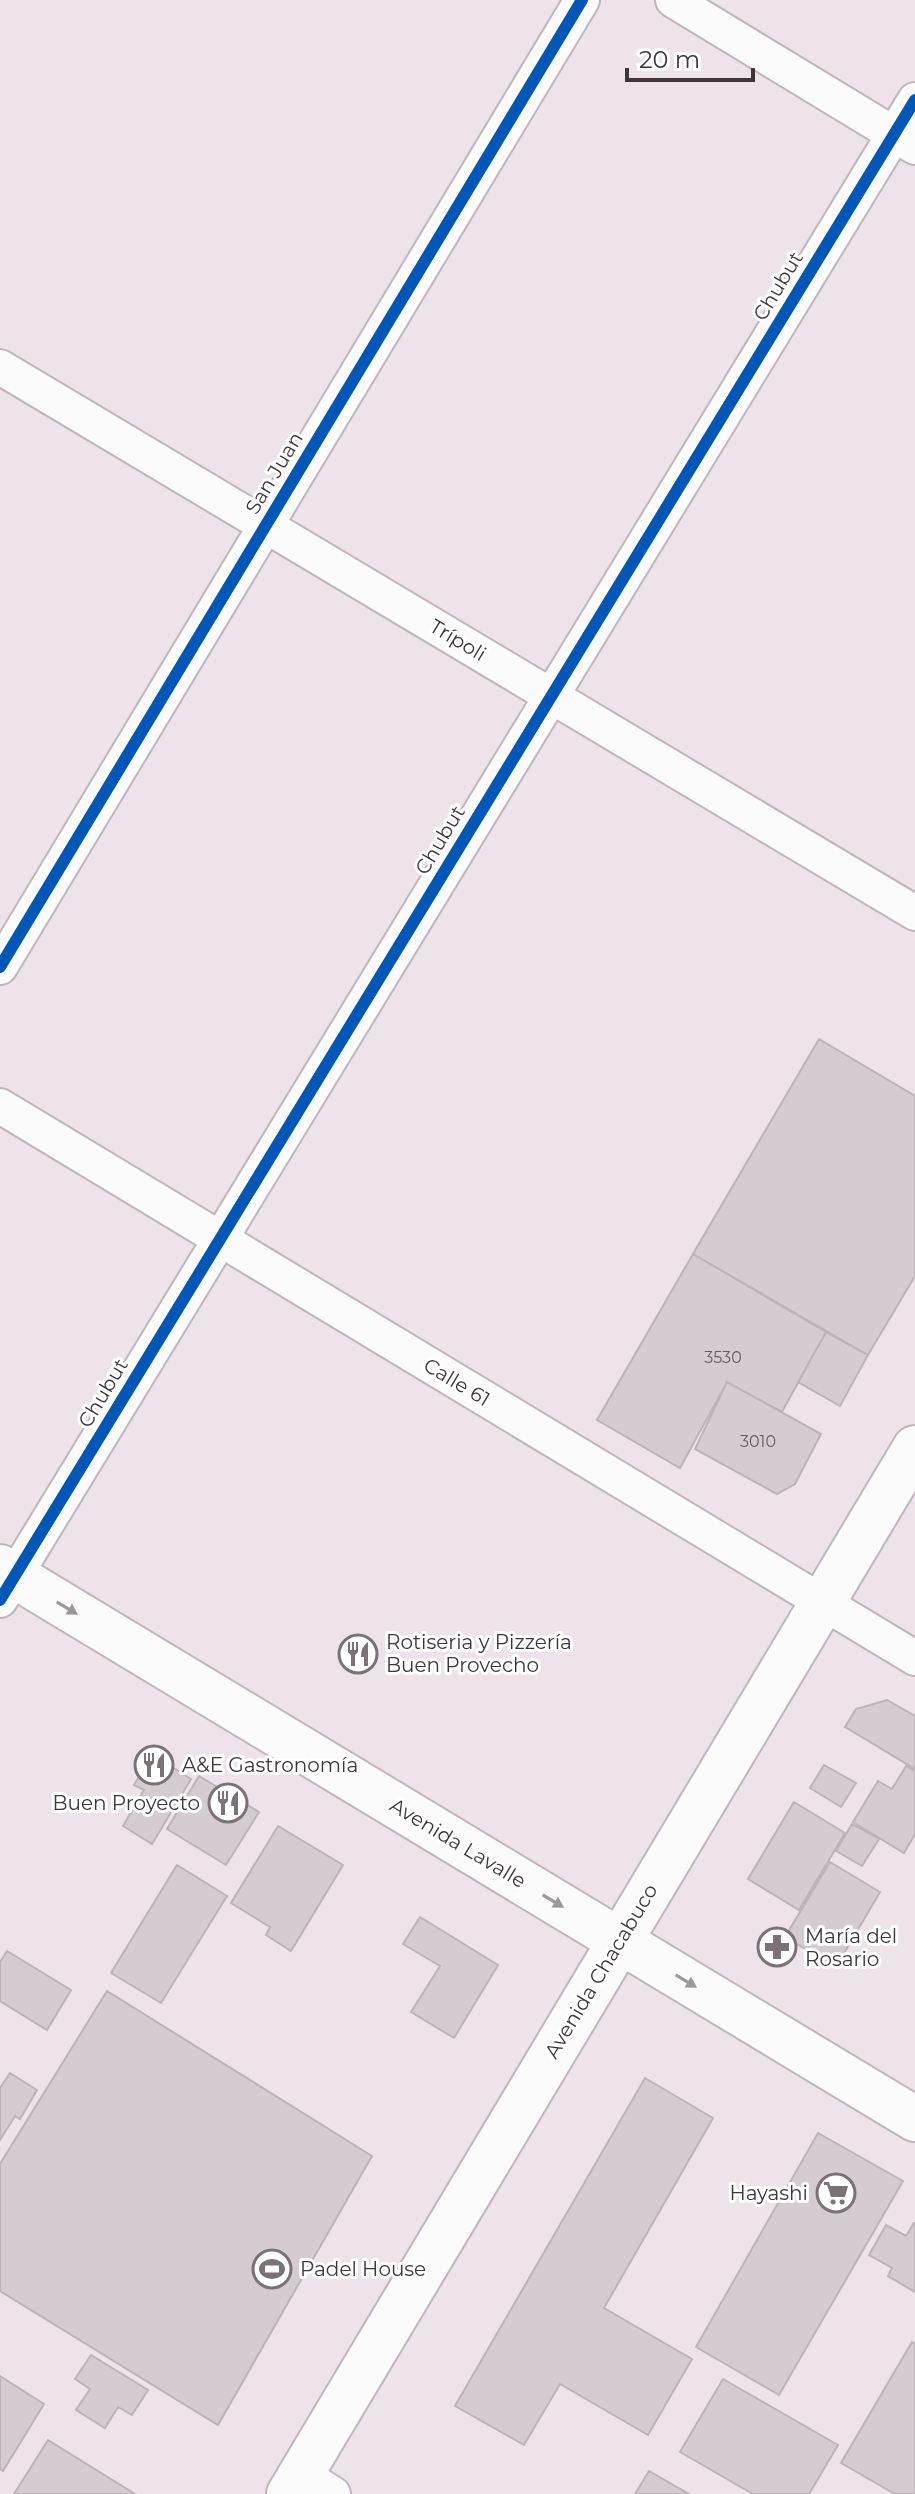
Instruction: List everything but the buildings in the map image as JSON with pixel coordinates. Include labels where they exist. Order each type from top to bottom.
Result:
[{"type":"main road","name":"Avenida Chacabuco","points":[[308,2487],[619,1941],[915,1448]]},
{"type":"main road","name":"Avenida Lavalle","points":[[5,1581],[619,1941],[915,2119]]},
{"type":"street","name":"San Juan","points":[[0,967],[582,0]]},
{"type":"street","points":[[673,0],[905,140]]},
{"type":"street","name":"Chubut","points":[[5,1581],[220,1239],[551,696],[905,140],[915,100]]},
{"type":"street","name":"Trípoli","points":[[0,367],[915,913]]},
{"type":"street","name":"Calle 61","points":[[0,1106],[915,1658]]},
{"type":"cycle path","points":[[0,967],[582,0]]},
{"type":"cycle path","points":[[0,1600],[915,100]]},
{"type":"place","name":"Rotiseria y Pizzería Buen Provecho","points":[[358,1654]]},
{"type":"place","name":"A&E Gastronomía","points":[[154,1765]]},
{"type":"place","name":"Buen Proyecto","points":[[228,1803]]},
{"type":"place","name":"María del Rosario","points":[[777,1947]]},
{"type":"place","name":"Hayashi","points":[[836,2193]]},
{"type":"place","name":"Padel House","points":[[272,2269]]}]
